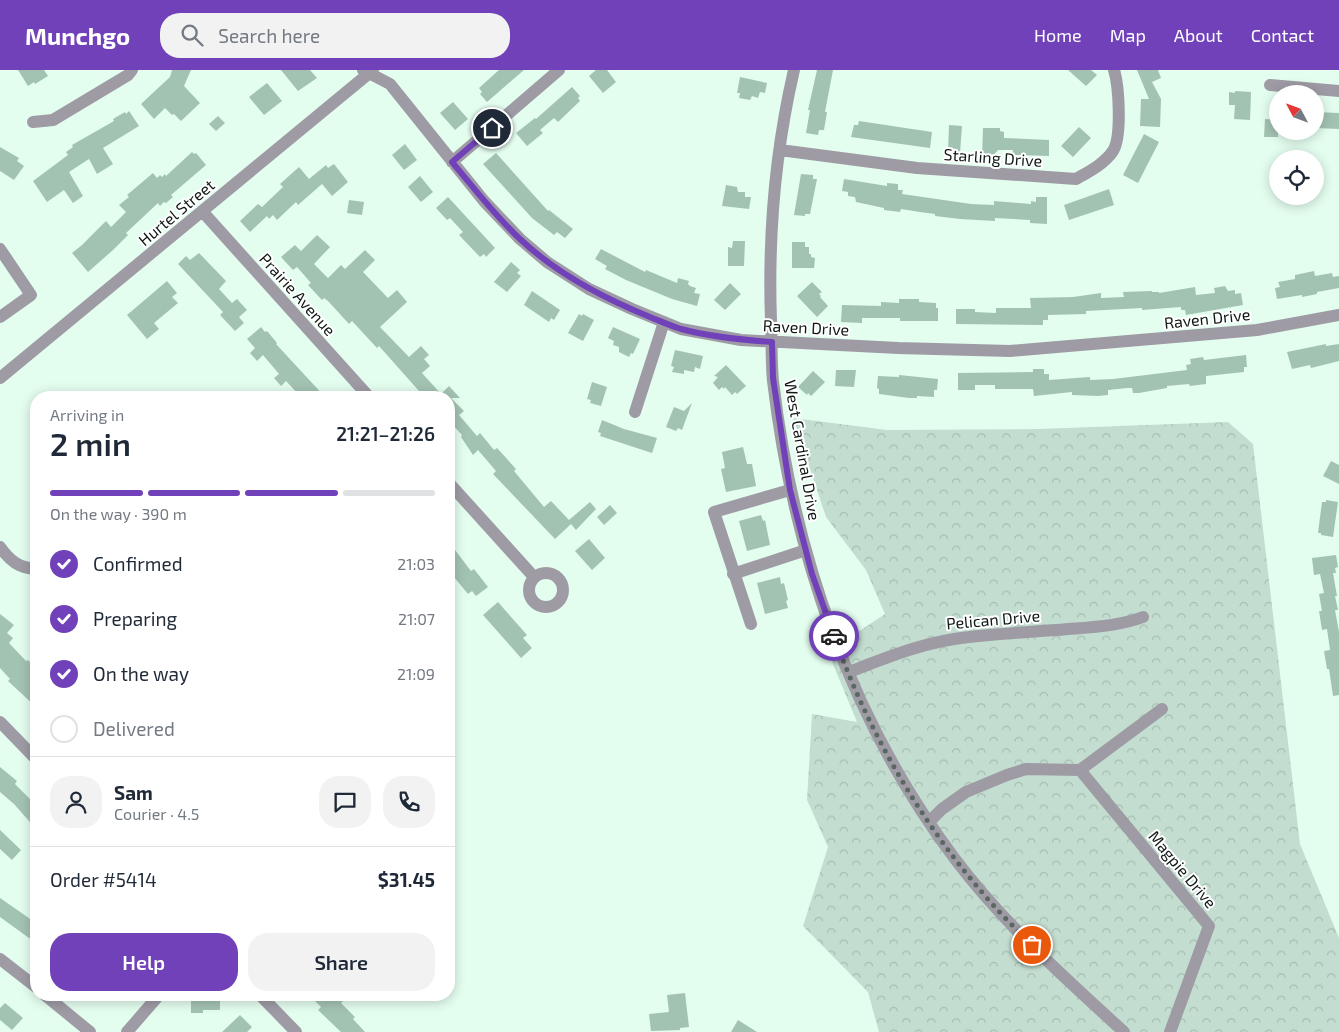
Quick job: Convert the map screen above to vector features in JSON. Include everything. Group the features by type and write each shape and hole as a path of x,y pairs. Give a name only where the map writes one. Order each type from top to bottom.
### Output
{"street":[{"path":"33,122 53,120 128,75 132,70"},
{"path":"452,162 559,70"},
{"name":"West Cardinal Drive","path":"794,70 786,106 771,231 770,279 773,378 790,490 818,590 849,672 873,726 899,776 955,860 1005,920 1124,1032"},
{"name":"Starling Drive","path":"780,150 917,168 1076,178 1097,167 1114,150 1118,117 1118,83 1114,70"},
{"name":"Raven Drive","path":"368,71 390,84 484,201 520,239 547,262 589,289 681,329 742,340 898,348 1010,351 1257,330 1339,316"},
{"name":"Hurtel Street","path":"0,378 368,71"},
{"path":"1324,90 1339,92"},
{"name":"Prairie Avenue","path":"202,211 364,391"},
{"path":"0,249 31,295 1,314"},
{"path":"635,412 664,322"},
{"path":"455,490 534,577"},
{"path":"751,624 714,512 790,490"},
{"path":"0,548 6,557 17,566 30,568"},
{"path":"733,574 806,550"},
{"name":"Pelican Drive","path":"849,672 937,641 1104,626 1128,623 1143,617"},
{"path":"929,822 942,809 966,792 1007,775 1026,770 1080,770 1162,708"},
{"path":"0,722 30,753"},
{"name":"Magpie Drive","path":"1080,770 1209,926 1170,1032"},
{"path":"0,959 30,982"},
{"path":"53,1001 90,1032"},
{"path":"127,1032 154,1001"},
{"path":"266,1001 296,1032"}],"green space":[{"path":"793,418 887,430 1039,429 1228,422 1253,444 1300,844 1339,938 1339,1032 879,1032 868,992 803,926 828,847 807,800 812,714 857,722 828,652 885,614 866,570 826,517"}],"building":[{"path":"18,70 44,70 48,76 28,86"},
{"path":"172,70 191,70 184,86 200,103 181,121 165,108 154,119 141,104 170,77"},
{"path":"281,70 310,70 317,78 298,91"},
{"path":"499,70 524,70 487,102 480,94 482,92 479,88"},
{"path":"596,70 607,70 616,82 603,93 589,76"},
{"path":"817,70 833,70 825,112 827,112 824,130 819,130 818,135 806,133 810,110 808,110"},
{"path":"1068,70 1091,70 1097,75 1086,86"},
{"path":"1137,70 1158,70 1161,78 1152,82 1161,99 1160,127 1140,126 1141,99 1149,99"},
{"path":"740,77 767,83 765,93 760,92 758,98 752,96 750,100 739,98 740,93 737,93"},
{"path":"267,83 282,101 264,115 249,97"},
{"path":"572,87 580,96 578,98 580,101 558,122 554,118 540,130 543,133 527,146 516,133 536,119"},
{"path":"1235,91 1251,92 1250,120 1234,119 1235,105 1229,105 1229,92 1235,93"},
{"path":"453,102 468,119 455,130 440,113"},
{"path":"129,111 139,126 103,148 113,164 97,174 89,159 69,172 83,196 73,203 64,190 47,202 33,181 68,155 66,152 73,147 72,145"},
{"path":"1324,112 1339,113 1339,129 1324,128"},
{"path":"218,116 225,123 216,131 209,124"},
{"path":"1265,119 1269,119 1269,137 1264,137"},
{"path":"859,121 932,132 930,148 851,137 854,125 858,125"},
{"path":"949,125 962,126 960,153 948,152"},
{"path":"1079,127 1091,138 1073,157 1061,146"},
{"path":"983,128 1000,128 1000,131 1004,132 1004,138 1049,140 1049,156 1012,155 1013,150 998,150 993,156 982,156"},
{"path":"1144,134 1159,142 1138,183 1123,175"},
{"path":"405,144 417,160 404,170 392,155"},
{"path":"0,147 19,158 17,161 24,166 14,180 0,171"},
{"path":"192,152 196,153 206,165 171,195 173,197 166,203 164,202 160,206 158,203 126,233 128,235 113,250 88,272 72,253 106,221 111,227 126,212 119,205 129,197 127,195 153,173 157,178 160,175 162,177 165,174 166,176"},
{"path":"496,153 548,211 573,229 565,238 557,232 554,235 532,218 483,164"},
{"path":"334,164 348,182 332,196 322,184 298,205 296,202 277,220 273,215 269,219 267,216 250,232 240,221 258,204 262,207 283,187 280,184 299,167 309,179 326,165 328,168"},
{"path":"801,174 813,175 813,179 817,179 810,214 805,214 805,216 794,215"},
{"path":"420,176 433,192 421,202 408,187"},
{"path":"844,179 887,186 887,183 898,184 898,190 903,190 902,194 971,204 994,205 994,201 1031,204 1031,201 1036,202 1036,197 1047,197 1047,224 1030,223 1030,220 960,219 901,209 900,212 884,210 884,208 856,202 855,197 848,196 848,192 842,191"},
{"path":"726,185 737,187 738,192 745,192 745,197 751,197 749,209 722,206"},
{"path":"1109,189 1114,205 1069,220 1064,205"},
{"path":"448,197 495,248 486,257 484,254 480,257 459,235 463,232 450,218 447,220 436,208"},
{"path":"349,200 364,202 362,215 347,213"},
{"path":"317,235 330,247 314,264 328,278 341,265 345,269 365,250 375,260 363,272 388,298 397,290 407,302 380,327 409,357 421,346 429,355 424,359 430,366 422,373 438,391 419,391 379,346 377,348 352,321 349,324 328,301 324,298 322,300 308,285 311,283 297,267 293,270 281,257 295,245 301,251"},
{"path":"733,241 745,241 744,266 728,266 728,247 732,248"},
{"path":"792,242 805,242 805,247 809,247 809,254 815,258 814,268 792,268"},
{"path":"601,249 645,272 646,270 677,283 678,278 689,281 688,284 690,286 696,288 694,293 700,294 697,306 672,299 605,269 607,266 595,259"},
{"path":"199,253 226,281 219,289 232,303 237,299 247,310 239,317 244,323 235,331 220,315 223,312 178,264 186,256 190,260"},
{"path":"511,262 520,270 517,273 521,276 507,292 494,282"},
{"path":"1314,271 1315,276 1332,273 1333,277 1339,276 1339,288 1302,297 1302,295 1277,299 1275,288 1280,287 1278,282 1295,279 1295,275"},
{"path":"167,281 177,293 172,297 178,303 154,323 159,329 147,339 127,315"},
{"path":"812,282 822,292 819,294 820,297 828,306 817,317 797,296"},
{"path":"730,283 741,294 725,310 714,300"},
{"path":"1225,286 1228,291 1235,290 1235,294 1241,293 1243,305 1186,315 1185,310 1181,310 1181,307 1086,311 1086,314 1048,315 1048,320 1043,320 1043,325 956,324 956,309 975,309 975,312 996,313 996,308 1031,308 1030,298 1073,297 1101,293 1101,298 1124,297 1123,292 1152,291 1159,293 1195,287 1196,295 1215,293 1214,288"},
{"path":"532,291 560,310 554,320 551,318 549,322 524,305"},
{"path":"899,299 919,299 919,302 936,303 938,321 862,318 862,323 841,322 842,305 881,306 881,302 899,303"},
{"path":"579,314 594,320 583,341 568,333"},
{"path":"261,327 265,332 267,331 276,344 320,391 295,391 286,381 281,386 274,378 279,374 263,355 257,361 250,353 255,348 247,339"},
{"path":"613,327 640,339 633,354 631,353 629,357 619,352 619,347 613,345 614,341 608,338"},
{"path":"1326,344 1326,346 1339,344 1339,361 1311,368 1310,365 1292,369 1287,352"},
{"path":"675,350 703,356 700,369 695,367 694,372 684,370 684,374 672,372 674,367 671,366"},
{"path":"1246,355 1247,367 1244,367 1244,372 1206,376 1206,384 1167,386 1167,388 1139,393 1133,393 1132,388 1127,388 1108,390 1108,395 1098,396 1072,395 1072,392 1034,396 1033,389 995,389 995,385 975,385 975,390 958,390 958,373 1033,372 1033,369 1044,369 1044,374 1049,374 1049,380 1090,377 1090,380 1113,379 1187,370 1186,365 1191,364 1190,359 1203,357 1204,360"},
{"path":"726,365 746,386 737,394 735,392 732,395 725,387 719,390 713,383 718,377 714,376"},
{"path":"836,370 856,370 854,387 835,386"},
{"path":"813,371 825,382 811,396 798,387"},
{"path":"899,375 938,379 937,390 934,390 934,397 917,396 917,398 909,398 879,394 879,389 877,388 878,376 899,377"},
{"path":"592,382 607,387 601,406 590,403 591,400 587,399"},
{"path":"449,386 454,391 444,391"},
{"path":"455,402 464,411 459,415 477,436 480,433 494,450 497,448 516,469 514,471 544,507 551,501 569,520 590,502 596,509 576,530 571,524 555,539 493,474 496,471 478,450 473,455 461,437 462,435 455,427"},
{"path":"692,403 682,430 678,428 676,431 666,427 674,407 684,411"},
{"path":"602,420 624,429 657,438 652,453 600,436 601,433 598,432"},
{"path":"743,447 747,464 752,464 756,486 726,492 721,469 725,468 722,452"},
{"path":"1331,461 1339,465 1339,484 1323,476"},
{"path":"1326,500 1338,502 1333,537 1318,533 1322,502 1326,502"},
{"path":"610,505 617,513 604,525 597,517"},
{"path":"761,515 763,521 765,520 770,545 747,551 739,521"},
{"path":"589,539 605,558 592,570 575,551"},
{"path":"455,550 471,571 474,569 488,587 476,596 472,591 468,594 455,578"},
{"path":"1336,555 1338,567 1335,568 1336,573 1333,573 1338,610 1335,610 1339,632 1339,695 1333,696 1324,651 1330,650 1327,629 1322,630 1319,611 1322,611 1319,594 1324,593 1320,574 1314,575 1312,558"},
{"path":"780,577 781,584 784,583 788,608 765,614 757,583"},
{"path":"498,602 527,635 523,638 532,648 521,658 483,615"},
{"path":"0,614 14,625 7,633 13,638 9,643 26,661 30,662 30,701 8,681 10,679 0,668"},
{"path":"0,767 17,781 15,784 30,799 30,822 14,804 0,792"},
{"path":"0,830 21,850 12,860 0,849"},
{"path":"0,898 30,919 30,939 0,917"},
{"path":"685,993 689,1027 680,1028 680,1030 651,1031 649,1014 669,1012 667,995"},
{"path":"191,1001 220,1001 220,1010 203,1010 203,1013 191,1013"},
{"path":"315,1001 343,1001 341,1003 355,1017 353,1019 365,1032 341,1032 318,1010 321,1007"},
{"path":"5,1003 23,1018 12,1030 0,1020 0,1008"},
{"path":"240,1015 252,1027 247,1032 222,1032"},
{"path":"738,1020 757,1032 731,1032"}],"way so far":[{"path":"834,636 873,726 899,776 955,860 1005,920 1032,945"}],"route":[{"path":"492,128 452,162 484,201 520,239 547,262 589,289 681,329 742,340 772,342 773,378 790,490 812,574 834,636"}]}
